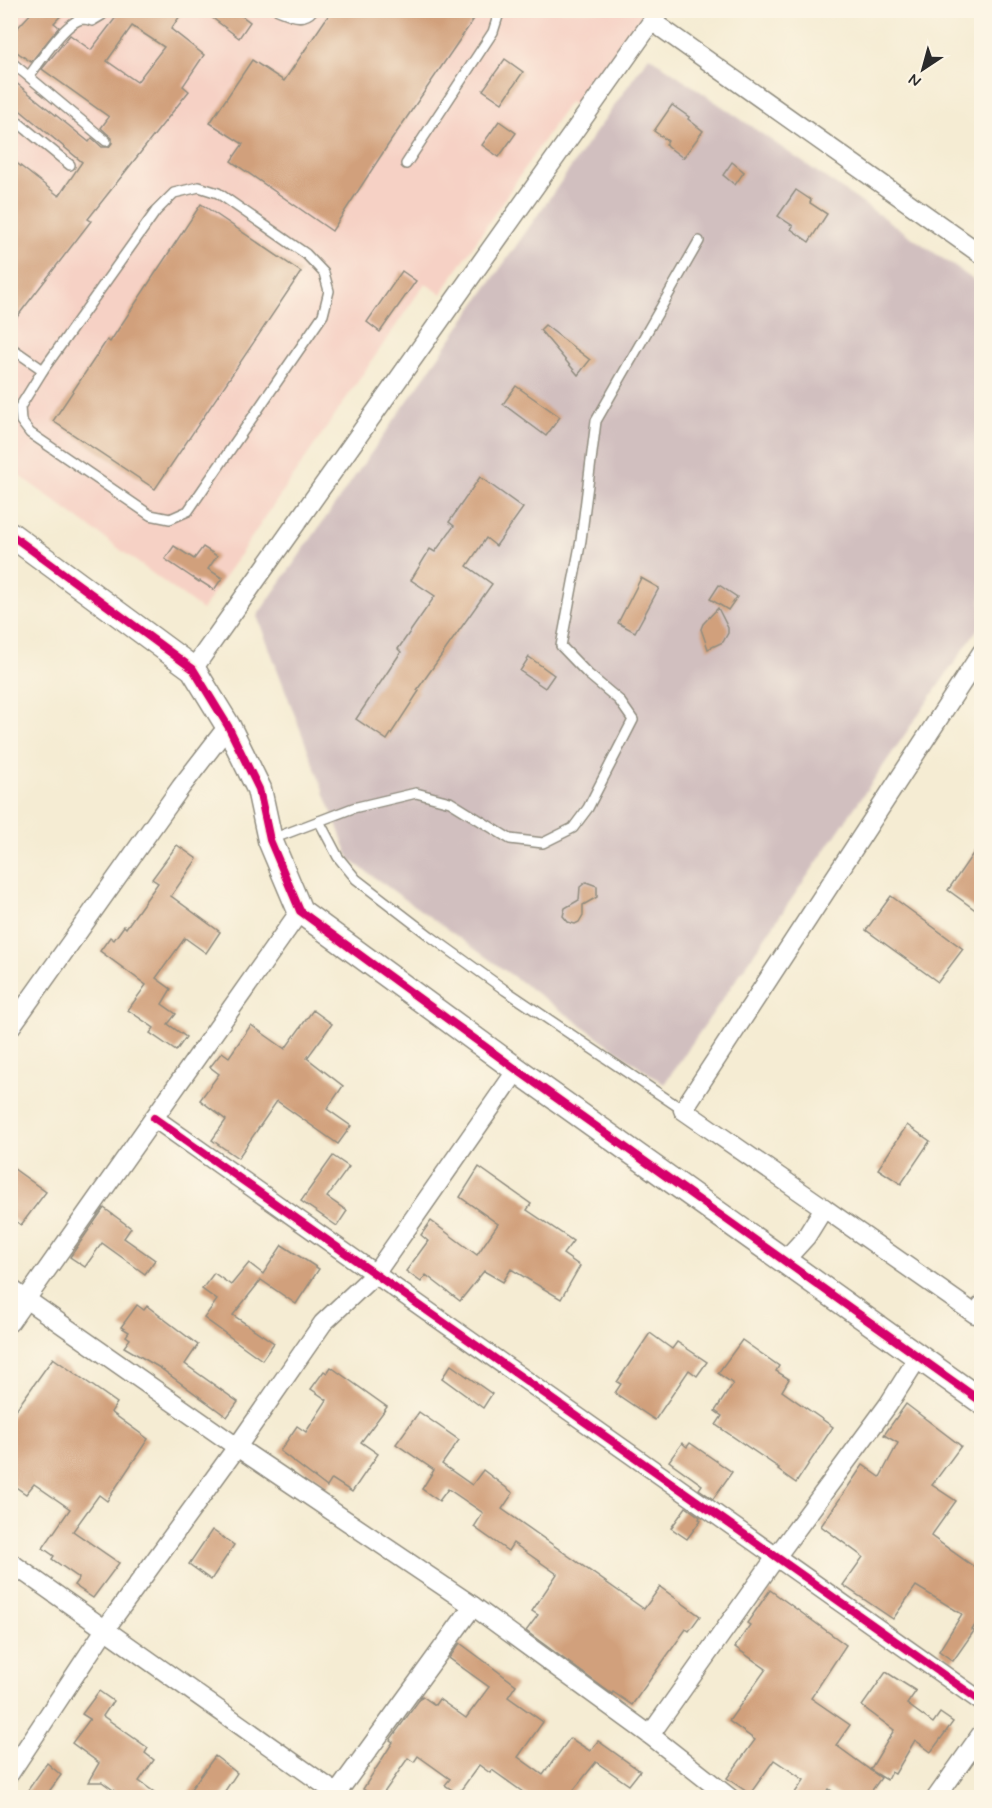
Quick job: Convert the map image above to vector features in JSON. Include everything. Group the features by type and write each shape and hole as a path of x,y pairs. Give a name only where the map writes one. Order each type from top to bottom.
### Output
{"street":[{"path":"194,669 656,16 981,255"},
{"path":"10,534 194,669 228,726 259,789 278,837 300,911 517,1070 981,1402"},
{"path":"979,1312 821,1212 683,1110 981,652"},
{"path":"10,1028 181,787 228,726"},
{"path":"10,1322 300,911"},
{"path":"10,1773 106,1628 237,1447 323,1323 375,1274 517,1070"},
{"path":"154,1118 981,1702"},
{"path":"785,1260 806,1237 821,1212"},
{"path":"10,1288 237,1447 473,1606 650,1735 730,1797"},
{"path":"650,1735 776,1557 888,1405 919,1356"},
{"path":"10,1562 340,1795 473,1606"},
{"path":"936,1797 981,1733"}],"lane":[{"path":"29,76 68,28 83,19 92,21 102,15 105,10"},
{"path":"278,10 298,18 310,14 313,10"},
{"path":"406,164 493,32 500,10"},
{"path":"10,61 106,141"},
{"path":"10,116 70,165"},
{"path":"199,187 218,193 306,254 324,273 328,291 323,315 188,511 170,519 150,515 30,433 21,421 20,407 43,370 156,211 174,193 199,187"},
{"path":"278,837 354,808 416,793 450,802 510,839 543,843 573,828 588,808 633,720 619,700 588,674 561,646 581,540 596,421 699,241"},
{"path":"10,347 43,370"},
{"path":"10,400 20,407"},
{"path":"319,821 338,857 356,879 505,990 683,1110"}],"shaded area":[{"path":"11,11 649,11 582,110 569,102 441,294 425,283 202,610 11,469"},
{"path":"649,56 981,285 981,624 664,1084 350,860 257,616"}],"building":[{"path":"34,10 66,10 54,23 59,27 31,62 10,47 10,36"},
{"path":"112,10 184,10 171,29 204,55 183,86 189,91 88,219 91,221 10,326 10,158 59,196 82,162 10,102 10,78 89,142 92,138 102,147 109,147 112,138 101,128 109,117 42,69 70,35 91,50 117,16","holes":["132,26 164,47 137,82 107,61"]},
{"path":"202,10 246,10 242,16 250,22 239,38"},
{"path":"332,10 480,10 332,231 231,161 243,144 210,123 252,60 284,81"},
{"path":"505,59 523,72 502,103 483,90"},
{"path":"672,105 703,131 683,158 666,145 668,141 654,131"},
{"path":"499,121 516,133 499,157 482,145"},
{"path":"732,162 744,172 735,185 723,175"},
{"path":"796,190 827,214 809,242 791,229 793,226 778,216"},
{"path":"201,204 301,272 155,489 53,421 107,340 110,342"},
{"path":"402,271 416,281 380,332 367,322"},
{"path":"545,325 590,360 578,375 540,330"},
{"path":"516,386 560,417 546,436 503,404"},
{"path":"480,477 523,508 496,546 486,538 467,566 492,584 417,690 419,691 387,740 356,719 401,652 398,649 435,596 411,580 430,549 435,552 454,526 449,522"},
{"path":"174,546 194,559 203,547 217,556 208,569 222,578 214,590 165,559"},
{"path":"641,578 659,588 635,632 618,623"},
{"path":"719,585 737,597 728,610 710,599"},
{"path":"718,608 728,628 728,633 723,642 708,649 701,629"},
{"path":"529,657 554,675 545,688 520,671"},
{"path":"981,842 981,914 948,890"},
{"path":"177,845 197,859 171,896 220,932 206,953 185,938 156,978 171,989 162,1004 176,1014 168,1024 186,1037 176,1051 150,1033 154,1028 128,1010 146,985 100,951 110,937 114,940 124,926 126,928 158,883 152,879"},
{"path":"586,882 597,886 597,897 583,905 583,915 579,922 575,924 568,922 563,916 565,908 579,900 580,887"},
{"path":"891,896 963,949 938,982 866,930"},
{"path":"313,1010 332,1024 307,1058 343,1086 327,1109 351,1126 338,1144 277,1101 238,1158 212,1140 226,1120 200,1100 219,1074 210,1067 222,1052 229,1057 251,1025 285,1049"},
{"path":"907,1125 930,1141 901,1184 878,1169"},
{"path":"333,1156 349,1167 327,1197 347,1211 337,1226 301,1201"},
{"path":"10,1166 46,1192 21,1225 10,1217"},
{"path":"479,1167 531,1204 527,1210 573,1241 563,1254 580,1266 561,1299 511,1269 503,1282 484,1271 460,1301 426,1275 421,1282 406,1271 428,1241 421,1235 431,1221 477,1255 498,1224 460,1197"},
{"path":"104,1208 131,1228 124,1238 155,1260 145,1274 102,1243 85,1267 70,1257"},
{"path":"282,1245 319,1269 296,1304 261,1280 233,1315 274,1343 262,1360 204,1318 217,1300 202,1289 214,1273 231,1285 249,1263 263,1274"},
{"path":"137,1305 144,1310 147,1306 198,1345 185,1364 238,1402 227,1417 160,1368 124,1347 130,1339 126,1336 129,1332 121,1327"},
{"path":"650,1333 672,1349 677,1342 707,1362 697,1376 689,1370 655,1420 615,1393 621,1384 617,1382"},
{"path":"742,1340 779,1366 776,1371 789,1379 782,1391 833,1427 796,1483 778,1470 779,1468 716,1425 722,1416 715,1411 733,1384 718,1373"},
{"path":"53,1358 117,1403 111,1412 148,1439 107,1501 99,1495 73,1531 119,1563 93,1598 74,1585 79,1578 52,1559 54,1556 43,1548 70,1509 34,1484 26,1494 10,1483 10,1418"},
{"path":"451,1365 492,1394 483,1408 442,1378"},
{"path":"331,1367 387,1407 361,1442 378,1454 352,1492 332,1479 327,1487 280,1451 297,1426 306,1432 327,1400 311,1389 324,1371 327,1373"},
{"path":"906,1404 961,1446 932,1485 956,1501 931,1536 981,1572 981,1616 972,1630 974,1631 953,1661 939,1651 962,1614 916,1586 893,1619 843,1585 863,1557 821,1526 863,1465 880,1477 898,1443 884,1435"},
{"path":"419,1412 459,1440 442,1464 472,1485 483,1470 513,1493 502,1509 644,1609 660,1587 700,1616 689,1631 686,1629 632,1705 613,1692 612,1694 526,1631 538,1615 532,1611 557,1574 513,1543 508,1551 474,1527 483,1513 448,1489 439,1501 422,1489 434,1470 396,1444"},
{"path":"682,1443 687,1447 690,1443 732,1472 713,1499 699,1489 702,1485 669,1461"},
{"path":"686,1507 701,1520 687,1539 671,1528"},
{"path":"212,1530 234,1545 211,1580 189,1564"},
{"path":"770,1590 846,1645 811,1698 850,1725 836,1745 881,1778 867,1797 841,1797 829,1789 823,1797 792,1797 804,1780 774,1760 750,1794 727,1778 755,1740 729,1721 766,1669 735,1647 750,1625 747,1623"},
{"path":"460,1643 516,1685 508,1697 543,1722 518,1757 543,1775 570,1738 590,1751 598,1741 640,1771 629,1785 596,1762 568,1797 530,1797 492,1770 490,1773 479,1765 458,1794 445,1785 450,1779 418,1756 414,1762 408,1758 381,1797 375,1797 363,1789 393,1742 390,1740 422,1696 435,1705 439,1699 466,1718 489,1687 449,1658"},
{"path":"886,1672 916,1691 907,1704 933,1723 940,1713 953,1722 931,1752 915,1740 895,1774 891,1772 887,1780 870,1770 894,1730 862,1706"},
{"path":"99,1691 113,1701 103,1716 148,1748 145,1753 154,1760 139,1781 161,1797 123,1797 102,1782 88,1782 99,1763 72,1743 90,1719 82,1714"},
{"path":"215,1756 237,1773 221,1797 185,1797"},
{"path":"47,1763 61,1775 45,1797 23,1797"}],"cycle path":[{"path":"10,534 193,669 228,726 259,789 270,840 300,911 517,1070 982,1402"},
{"path":"154,1118 982,1702"}]}
